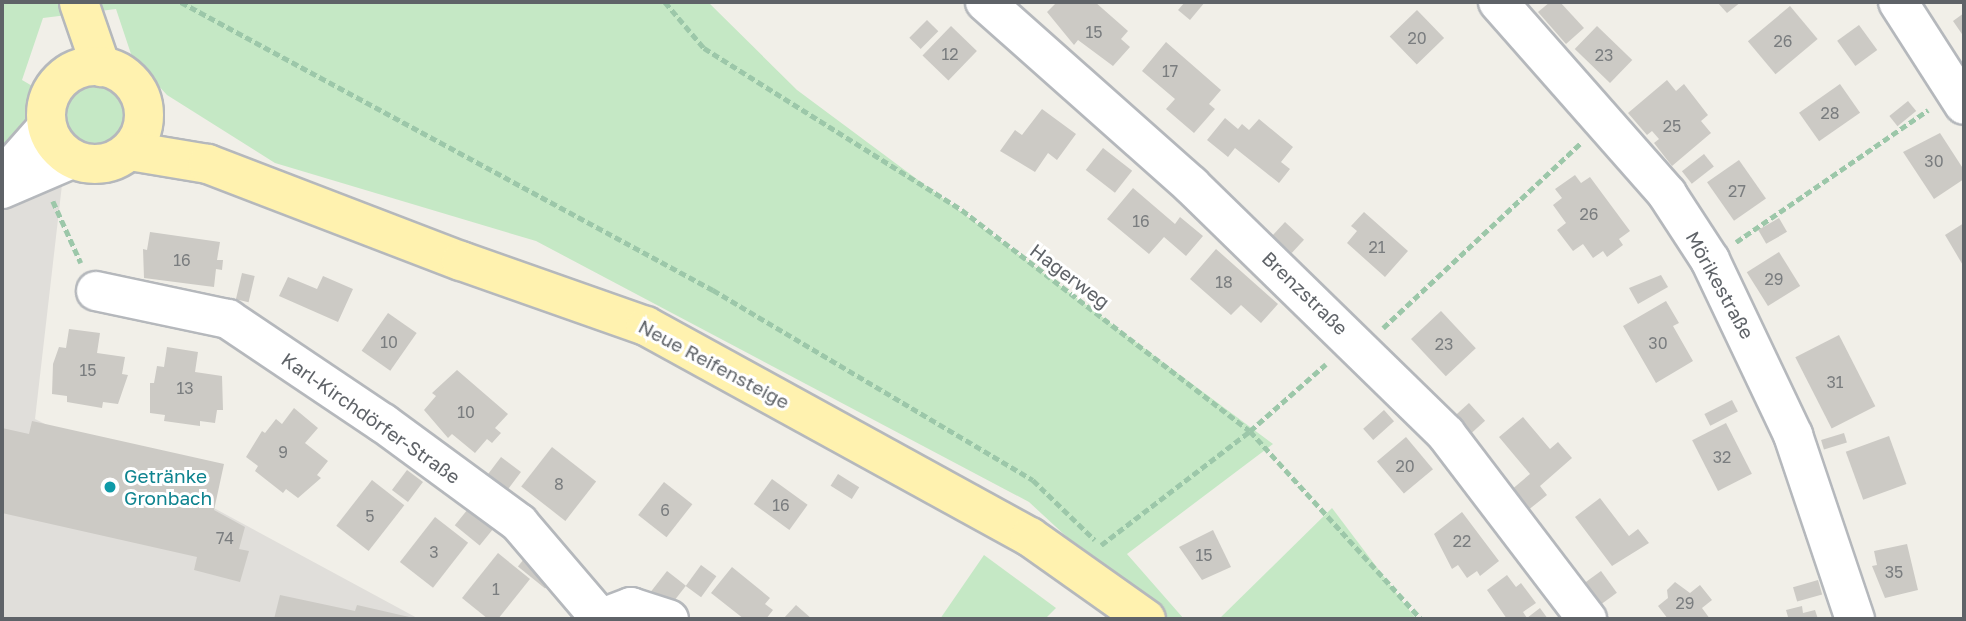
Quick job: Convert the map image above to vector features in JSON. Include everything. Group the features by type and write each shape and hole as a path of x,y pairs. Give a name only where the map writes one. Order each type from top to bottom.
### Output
{"main road":[{"path":"81,12 90,68"},
{"path":"90,68 132,82 145,115 143,128 130,151 103,164 72,159 53,140 47,127 49,99 65,76 90,68"},
{"name":"Neue Reifensteige","path":"145,115 208,164"},
{"name":"Neue Reifensteige","path":"130,151 208,164 461,261 646,326 1030,537 1146,619"}],"street":[{"name":"Mörikestraße","path":"1498,2 1602,124 1667,194 1710,260 1793,435 1855,619"},
{"path":"1909,5 1960,98"},
{"name":"Brenzstraße","path":"1002,6 1366,336 1446,435 1587,619"},
{"path":"2,178 47,127"},
{"path":"2,188 72,159"},
{"name":"Karl-Kirchdörfer-Straße","path":"96,291 228,320 383,423 519,523 601,619"},
{"path":"601,619 631,607 669,619"}],"path":[{"path":"181,2 737,304 1033,480 1101,545 1250,431 1366,336 1602,124"},
{"name":"Hagerweg","path":"665,2 704,48 962,210 1250,431 1421,619"},
{"path":"1710,260 1960,98"},
{"path":"51,196 96,291"}],"shaded area":[{"path":"63,176 35,419 212,507 419,619 2,619 2,206"}],"green space":[{"path":"2,2 708,2 797,90 1273,444 1127,554 1184,619 1166,619 1095,563 1029,502 536,241 275,163 167,95 132,57 116,9 43,18 22,80 34,87 26,121 2,160"},
{"path":"93,83 106,86 116,93 123,103 126,116 123,129 116,139 106,146 93,149 80,146 70,139 63,129 60,116 63,103 70,93 80,86"},
{"path":"1332,508 1416,619 1219,619"},
{"path":"984,555 1056,608 1045,619 940,619"}],"building":[{"path":"1057,2 1095,2 1128,31 1121,39 1130,47 1113,66 1078,40 1074,45 1047,12"},
{"path":"1185,2 1205,2 1190,20 1178,10"},
{"path":"1550,2 1560,2 1584,28 1566,44 1538,12"},
{"path":"1717,2 1741,2 1727,13"},
{"path":"1790,6 1818,39 1776,74 1748,41"},
{"path":"1417,10 1444,38 1417,64 1390,36"},
{"path":"1964,13 1964,37 1953,21"},
{"path":"927,20 938,31 921,49 909,38"},
{"path":"1859,25 1877,50 1855,66 1837,41"},
{"path":"951,26 977,51 948,81 923,55"},
{"path":"1597,26 1632,60 1610,83 1575,49"},
{"path":"1166,42 1221,90 1209,104 1215,109 1194,133 1166,109 1175,99 1142,71"},
{"path":"1667,80 1676,91 1684,84 1708,115 1701,121 1711,133 1672,166 1654,143 1659,139 1652,131 1647,135 1628,113"},
{"path":"1840,84 1860,113 1819,141 1799,113"},
{"path":"1908,101 1916,111 1898,126 1889,116"},
{"path":"1042,109 1076,134 1057,160 1048,153 1035,172 1000,151 1015,130 1022,135"},
{"path":"1225,118 1238,129 1242,124 1249,130 1259,119 1293,147 1281,162 1290,169 1279,183 1235,148 1228,157 1207,140"},
{"path":"1940,133 1964,170 1964,179 1934,199 1903,152"},
{"path":"1103,148 1132,171 1115,193 1086,170"},
{"path":"1704,154 1714,167 1692,184 1682,171"},
{"path":"1739,160 1766,199 1734,221 1707,182"},
{"path":"1575,175 1581,183 1590,177 1630,231 1619,239 1623,245 1607,257 1603,251 1593,258 1583,244 1573,251 1557,230 1566,223 1553,205 1562,198 1555,189"},
{"path":"1133,188 1175,224 1180,217 1203,236 1186,256 1164,237 1149,254 1107,219"},
{"path":"1364,212 1408,251 1385,277 1347,243 1357,231 1351,226"},
{"path":"1779,218 1787,232 1766,244 1758,230"},
{"path":"1285,222 1304,240 1292,253 1273,235"},
{"path":"1964,223 1964,267 1945,235"},
{"path":"150,232 220,242 217,260 223,260 222,270 216,269 214,287 144,278 143,249 147,250"},
{"path":"1216,249 1278,304 1261,323 1241,305 1231,315 1190,279"},
{"path":"1779,252 1800,286 1768,306 1747,272"},
{"path":"242,273 255,276 249,302 236,299"},
{"path":"1661,275 1668,287 1638,304 1629,288"},
{"path":"323,276 353,289 338,322 279,296 288,277 317,289"},
{"path":"1666,301 1679,323 1673,326 1693,361 1656,383 1623,326"},
{"path":"1441,311 1476,348 1446,376 1411,339"},
{"path":"388,313 417,333 390,371 362,351"},
{"path":"69,329 100,333 97,353 125,357 122,374 128,375 118,404 103,402 102,408 67,402 67,396 52,394 53,364 59,347 66,348"},
{"path":"1839,335 1875,406 1832,429 1795,357"},
{"path":"167,347 198,352 195,372 222,376 223,410 217,410 215,423 200,421 200,426 164,421 165,415 150,413 150,383 154,383 157,366 164,367"},
{"path":"457,370 508,414 495,428 501,433 492,443 487,439 475,453 452,434 448,438 424,410 436,396 432,393"},
{"path":"1732,400 1738,412 1710,426 1704,414"},
{"path":"1469,403 1485,421 1468,436 1452,418"},
{"path":"294,408 318,428 305,443 328,461 317,475 321,478 298,498 286,489 283,493 255,471 258,466 246,457 262,431 265,433 276,419 282,424"},
{"path":"1384,410 1394,421 1373,440 1363,429"},
{"path":"1523,417 1550,449 1558,442 1572,458 1540,486 1547,495 1527,511 1510,491 1530,474 1499,437"},
{"name":"Getränke Gronbach","path":"32,421 224,464 214,510 245,527 239,549 249,551 240,582 194,570 197,557 2,513 2,428 29,434"},
{"path":"1726,423 1752,474 1718,491 1692,440"},
{"path":"1844,433 1847,443 1824,450 1821,440"},
{"path":"1889,436 1906,484 1863,500 1846,452"},
{"path":"1406,437 1433,469 1404,494 1377,461"},
{"path":"552,447 596,481 565,521 521,486"},
{"path":"501,457 521,472 508,490 488,475"},
{"path":"407,470 423,482 408,502 392,490"},
{"path":"838,474 859,487 852,499 831,486"},
{"path":"772,479 808,505 789,530 754,504"},
{"path":"372,480 404,505 369,551 336,526"},
{"path":"664,482 692,504 667,537 638,515"},
{"path":"1600,498 1629,536 1638,529 1649,543 1612,566 1575,517"},
{"path":"468,509 493,529 480,545 455,525"},
{"path":"1462,512 1499,561 1480,576 1477,571 1467,578 1458,565 1452,569 1434,534"},
{"path":"435,517 468,543 433,588 400,562"},
{"path":"1213,530 1231,567 1202,580 1179,547"},
{"path":"1907,544 1918,590 1885,598 1872,566 1877,565 1874,551"},
{"path":"498,553 530,579 498,619 488,619 462,598"},
{"path":"528,554 555,576 545,588 518,566"},
{"path":"701,565 716,576 701,597 686,586"},
{"path":"732,567 770,598 765,604 773,610 766,619 744,619 711,593"},
{"path":"667,571 686,586 670,606 651,591"},
{"path":"1601,571 1617,593 1597,608 1581,586"},
{"path":"1507,575 1516,587 1521,583 1536,603 1523,612 1527,618 1540,608 1548,619 1507,619 1487,590"},
{"path":"1818,580 1822,594 1797,602 1793,587"},
{"path":"1675,582 1690,593 1700,585 1712,600 1702,608 1710,619 1668,619 1658,606 1668,598 1667,590"},
{"path":"280,595 355,611 357,605 418,619 274,619"},
{"path":"796,605 812,619 783,619"},
{"path":"1802,606 1803,613 1815,610 1818,619 1783,619 1788,617 1786,610"}],"place":[{"name":"Getränke Gronbach","path":"110,487"}]}
